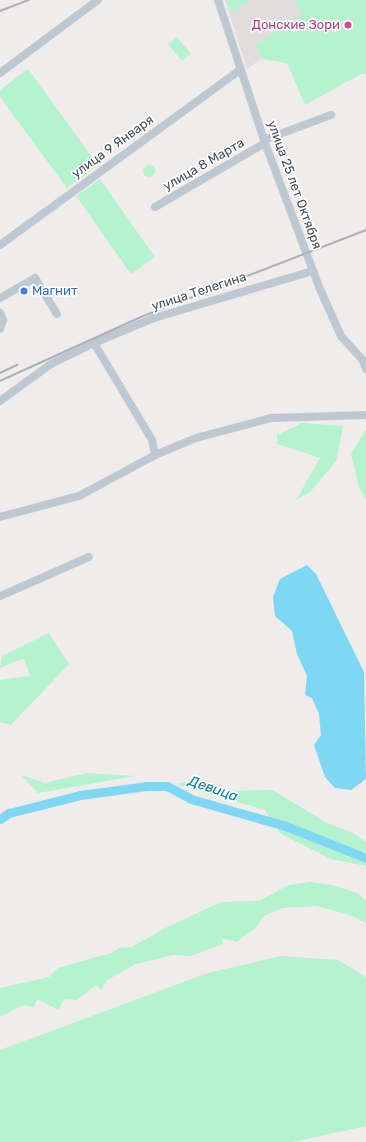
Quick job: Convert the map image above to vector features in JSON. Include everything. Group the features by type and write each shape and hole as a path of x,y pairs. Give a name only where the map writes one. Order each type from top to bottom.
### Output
{"street":[{"path":"0,73 98,0"},
{"name":"улица 25 лет Октября","path":"218,0 265,142 314,271 341,336 362,359 366,369"},
{"name":"улица 9 Января","path":"0,245 240,70"},
{"name":"улица 8 Марта","path":"155,207 265,142 331,115"},
{"name":"улица Телегина","path":"0,401 51,364 94,343 154,318 314,271"},
{"path":"0,298 35,278 57,314"},
{"path":"0,313 3,320 0,328"},
{"path":"94,343 152,440 155,455"},
{"path":"0,517 80,496 155,455 196,438 271,418 366,415"},
{"path":"0,596 89,557"}],"shaded area":[{"path":"225,0 343,0 247,69"}],"green space":[{"path":"227,0 248,0 231,13"},
{"path":"294,0 366,0 366,74 361,74 305,105 287,63 263,59 255,46 303,13"},
{"path":"177,37 191,54 182,61 168,44"},
{"path":"28,69 98,165 67,188 0,97 0,90"},
{"path":"147,165 151,165 155,171 151,177 147,177 143,173 143,169"},
{"path":"100,179 155,257 131,274 76,196"},
{"path":"302,423 343,426 336,461 311,491 296,500 320,458 277,444 277,435"},
{"path":"366,430 366,500 359,487 351,454"},
{"path":"49,633 69,664 11,725 0,722 0,680 30,676 24,658 0,668 2,656"},
{"path":"87,773 135,776 38,793 21,775 45,783"},
{"path":"195,780 213,791 273,790 325,822 353,833 366,842 366,866 331,859 281,834 265,810 176,784"},
{"path":"311,882 332,885 357,893 366,900 366,923 350,915 316,906 282,908 264,916 255,928 237,942 222,938 223,944 191,956 174,955 136,964 107,980 101,990 96,985 77,1000 66,999 62,1002 59,1010 37,999 34,1007 23,1005 0,1017 0,988 49,977 58,968 111,953 120,948 132,947 165,928 221,902 259,901 288,885"},
{"path":"281,956 338,960 366,977 366,1126 293,1142 0,1142 0,1050 208,973"}],"water":[{"path":"307,565 316,574 364,672 366,779 351,790 335,788 325,777 314,745 321,735 319,714 312,698 305,695 307,676 297,654 292,631 275,616 273,597 280,579"}],"waterway":[{"name":"Девица","path":"0,819 9,813 80,795 147,786 167,786 191,799 286,826 366,858"}],"railway":[{"path":"0,11 29,0"},
{"path":"0,381 141,317 366,230"},
{"path":"0,373 17,365"}],"place":[{"name":"Донские Зори","path":"348,25"},
{"name":"Магнит","path":"24,291"}]}
